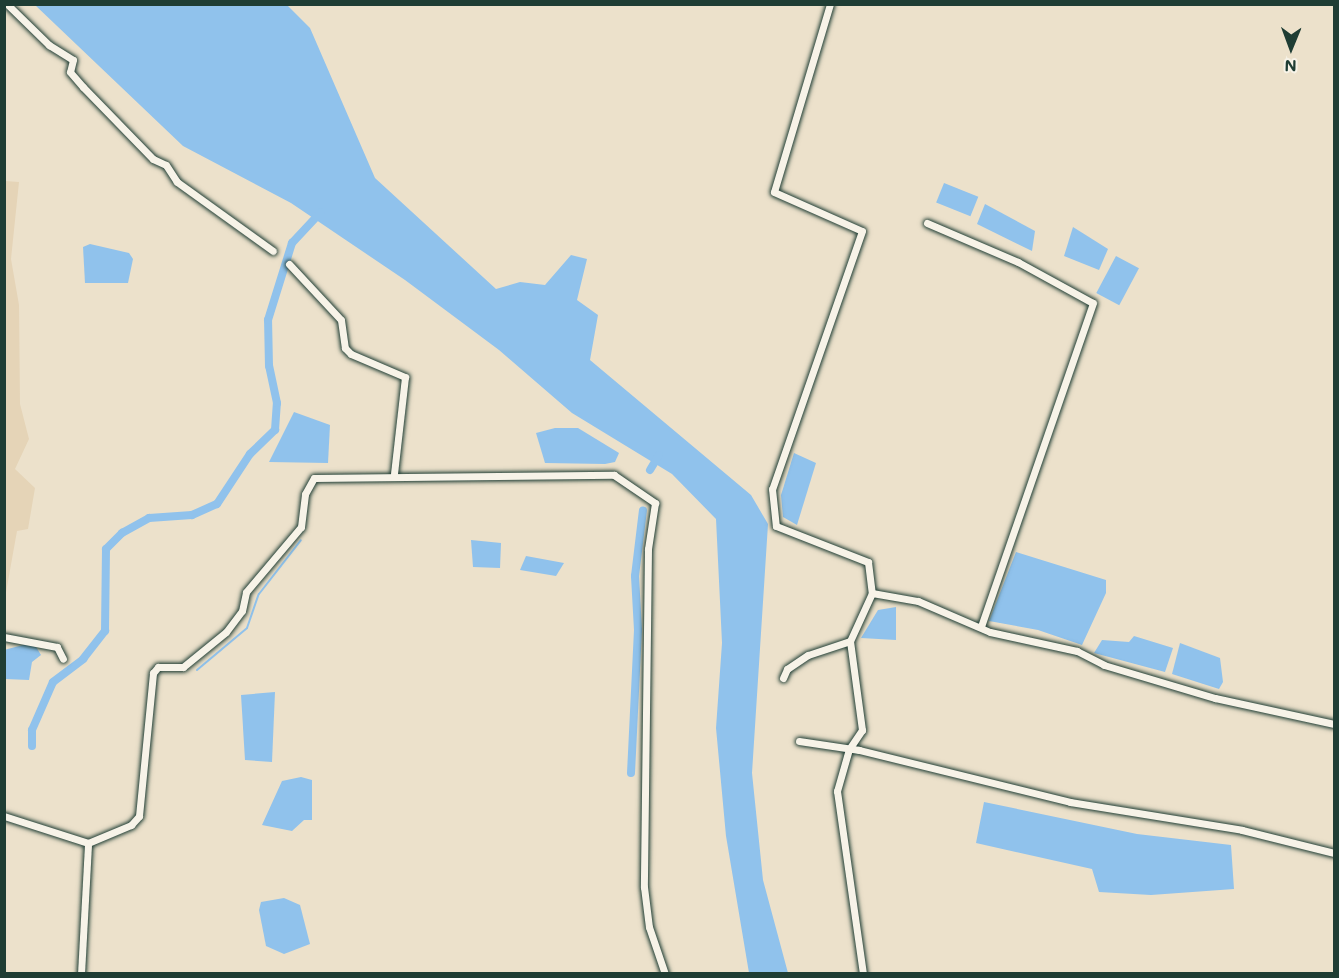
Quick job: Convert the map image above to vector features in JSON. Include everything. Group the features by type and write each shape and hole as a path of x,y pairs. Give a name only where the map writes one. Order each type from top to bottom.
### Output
{"street":[{"path":"7,4 49,45 73,60 70,72 153,159 166,165 177,182 273,251"},
{"path":"830,4 774,192 862,231 772,489 776,526 868,562 872,593 850,642 862,730 849,749 837,791 863,974"},
{"path":"927,223 1018,262 1093,303 981,626"},
{"path":"289,264 341,320 345,348 351,354 405,377 394,474"},
{"path":"4,816 88,843 131,825 139,816 153,673 158,668 183,667 226,632 242,611 246,592 301,527 305,495 314,478 394,474 614,475 655,503 648,549 644,887 649,927 665,974"},
{"path":"872,593 918,601 981,626 990,632 1077,651 1104,665 1215,698 1335,724"},
{"path":"4,637 57,647 63,659"},
{"path":"783,678 787,669 808,655 850,642"},
{"path":"799,741 849,749 1059,800 1242,830 1335,853"},
{"path":"81,974 88,843"}],"shaded area":[{"path":"5,181 19,182 11,259 19,305 20,404 29,439 15,469 35,488 28,529 17,531 5,598"}],"water":[{"path":"35,5 287,5 310,28 375,178 496,289 520,282 545,285 571,255 587,259 577,300 598,315 590,360 751,495 768,524 752,773 763,880 788,973 749,973 726,836 716,728 722,643 716,519 672,474 572,413 499,350 405,280 291,203 183,146"},
{"path":"944,183 978,197 970,216 936,202"},
{"path":"985,204 1035,231 1032,251 977,224"},
{"path":"1073,227 1108,249 1099,270 1064,256"},
{"path":"90,244 129,253 133,259 128,283 85,283 83,247"},
{"path":"1116,256 1139,268 1119,305 1096,293"},
{"path":"294,412 330,425 328,463 269,462"},
{"path":"555,428 578,428 619,453 615,462 605,464 545,463 536,433"},
{"path":"794,453 816,463 797,525 783,517 781,495"},
{"path":"471,540 501,543 500,568 473,567"},
{"path":"1016,552 1106,580 1106,593 1082,645 1038,630 989,621"},
{"path":"526,556 564,563 556,576 520,570"},
{"path":"896,607 896,640 861,638 878,610"},
{"path":"1134,636 1173,648 1165,672 1094,653 1102,640 1129,642"},
{"path":"1180,643 1220,658 1223,682 1219,689 1172,674"},
{"path":"23,645 35,645 41,655 32,662 29,680 5,679 4,650"},
{"path":"275,692 272,762 245,760 241,695"},
{"path":"301,777 312,780 312,820 304,820 292,831 262,825 282,781"},
{"path":"984,802 1137,834 1231,845 1234,889 1151,895 1099,892 1092,869 976,843"},
{"path":"284,898 300,905 310,944 284,954 266,946 259,910 261,902"}],"waterway":[{"path":"32,746 32,730 53,682 83,659 105,631 106,549 122,533 149,518 192,515 217,504 250,454 275,430 277,403 269,366 268,320 292,243 321,212"},
{"path":"650,470 659,455"},
{"path":"631,773 638,630 635,576 643,510"},
{"path":"197,670 247,628 259,594 301,540"}]}
